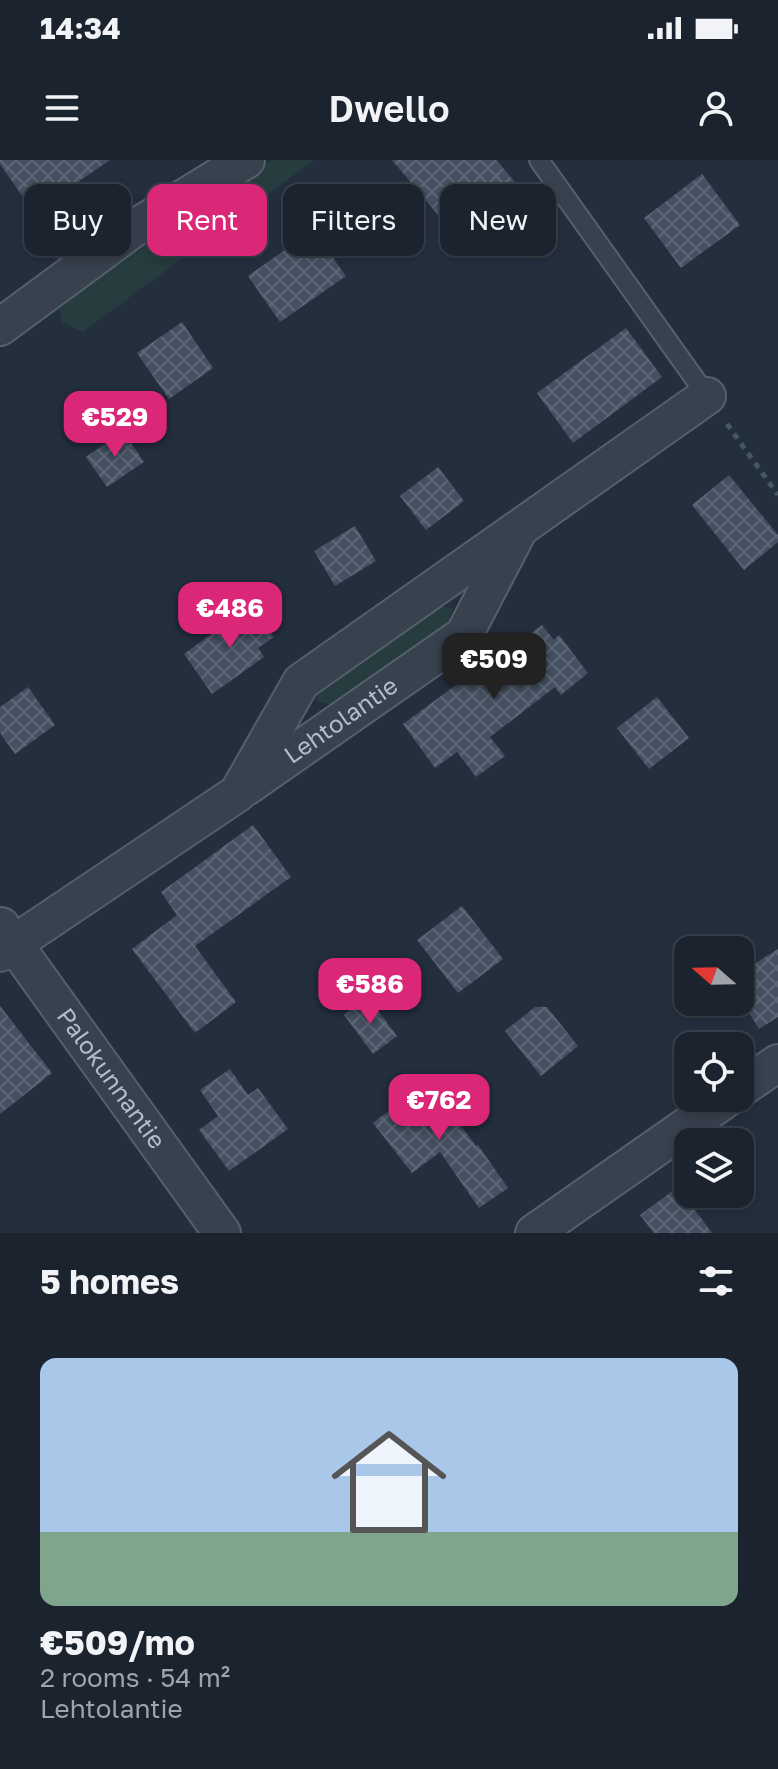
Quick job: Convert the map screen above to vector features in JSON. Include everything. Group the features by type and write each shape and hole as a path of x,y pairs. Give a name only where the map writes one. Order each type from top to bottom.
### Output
{"street":[{"path":"0,327 133,229 246,160"},
{"name":"Lehtolantie","path":"238,793 301,682 707,396"},
{"name":"Lehtolantie","path":"4,940 238,793 464,635 519,528"},
{"name":"Palokunnantie","path":"4,940 222,1233"},
{"path":"754,1079 778,1063"},
{"path":"534,1233 707,1112"}],"lane":[{"path":"539,160 707,396"}],"path":[{"path":"707,396 778,495"}],"green space":[{"path":"272,160 314,160 267,195 267,184 233,184"},
{"path":"147,244 147,256 185,256 83,332 62,322 59,306"},
{"path":"426,605 453,608 444,635 337,706 316,701 320,682"}],"building":[{"path":"0,160 110,160 75,184 24,184 24,198"},
{"path":"392,160 496,160 517,184 440,184 440,217 424,198 424,184 412,184"},
{"path":"702,174 740,225 681,268 644,218"},
{"path":"283,251 283,256 332,256 346,276 280,322 248,276"},
{"path":"182,322 213,368 169,399 137,353"},
{"path":"626,328 662,377 573,443 537,393"},
{"path":"123,431 144,462 107,487 86,457"},
{"path":"438,467 464,501 426,530 400,496"},
{"path":"729,475 778,535 778,542 744,570 692,505"},
{"path":"355,526 376,561 335,586 314,551"},
{"path":"251,605 274,637 258,648 264,657 212,694 184,654"},
{"path":"542,625 554,640 559,635 588,673 561,695 555,687 490,737 505,756 476,777 457,752 435,768 403,724 460,682 463,685"},
{"path":"28,687 55,725 15,754 0,733 0,707"},
{"path":"657,697 689,738 649,769 617,728"},
{"path":"253,825 291,877 195,946 236,1002 195,1033 132,949 177,915 161,892"},
{"path":"462,906 503,959 458,993 417,940"},
{"path":"778,949 778,1017 759,1029 751,1016 754,1016 754,964"},
{"path":"368,997 397,1036 373,1054 344,1015"},
{"path":"0,1006 52,1073 0,1114"},
{"path":"535,1007 547,1007 578,1046 541,1076 505,1031"},
{"path":"230,1069 248,1095 258,1088 288,1129 229,1171 199,1130 218,1116 200,1090"},
{"path":"427,1081 508,1188 479,1208 440,1152 412,1173 373,1123"},
{"path":"674,1190 674,1208 694,1208 712,1233 654,1233 640,1215"}]}
